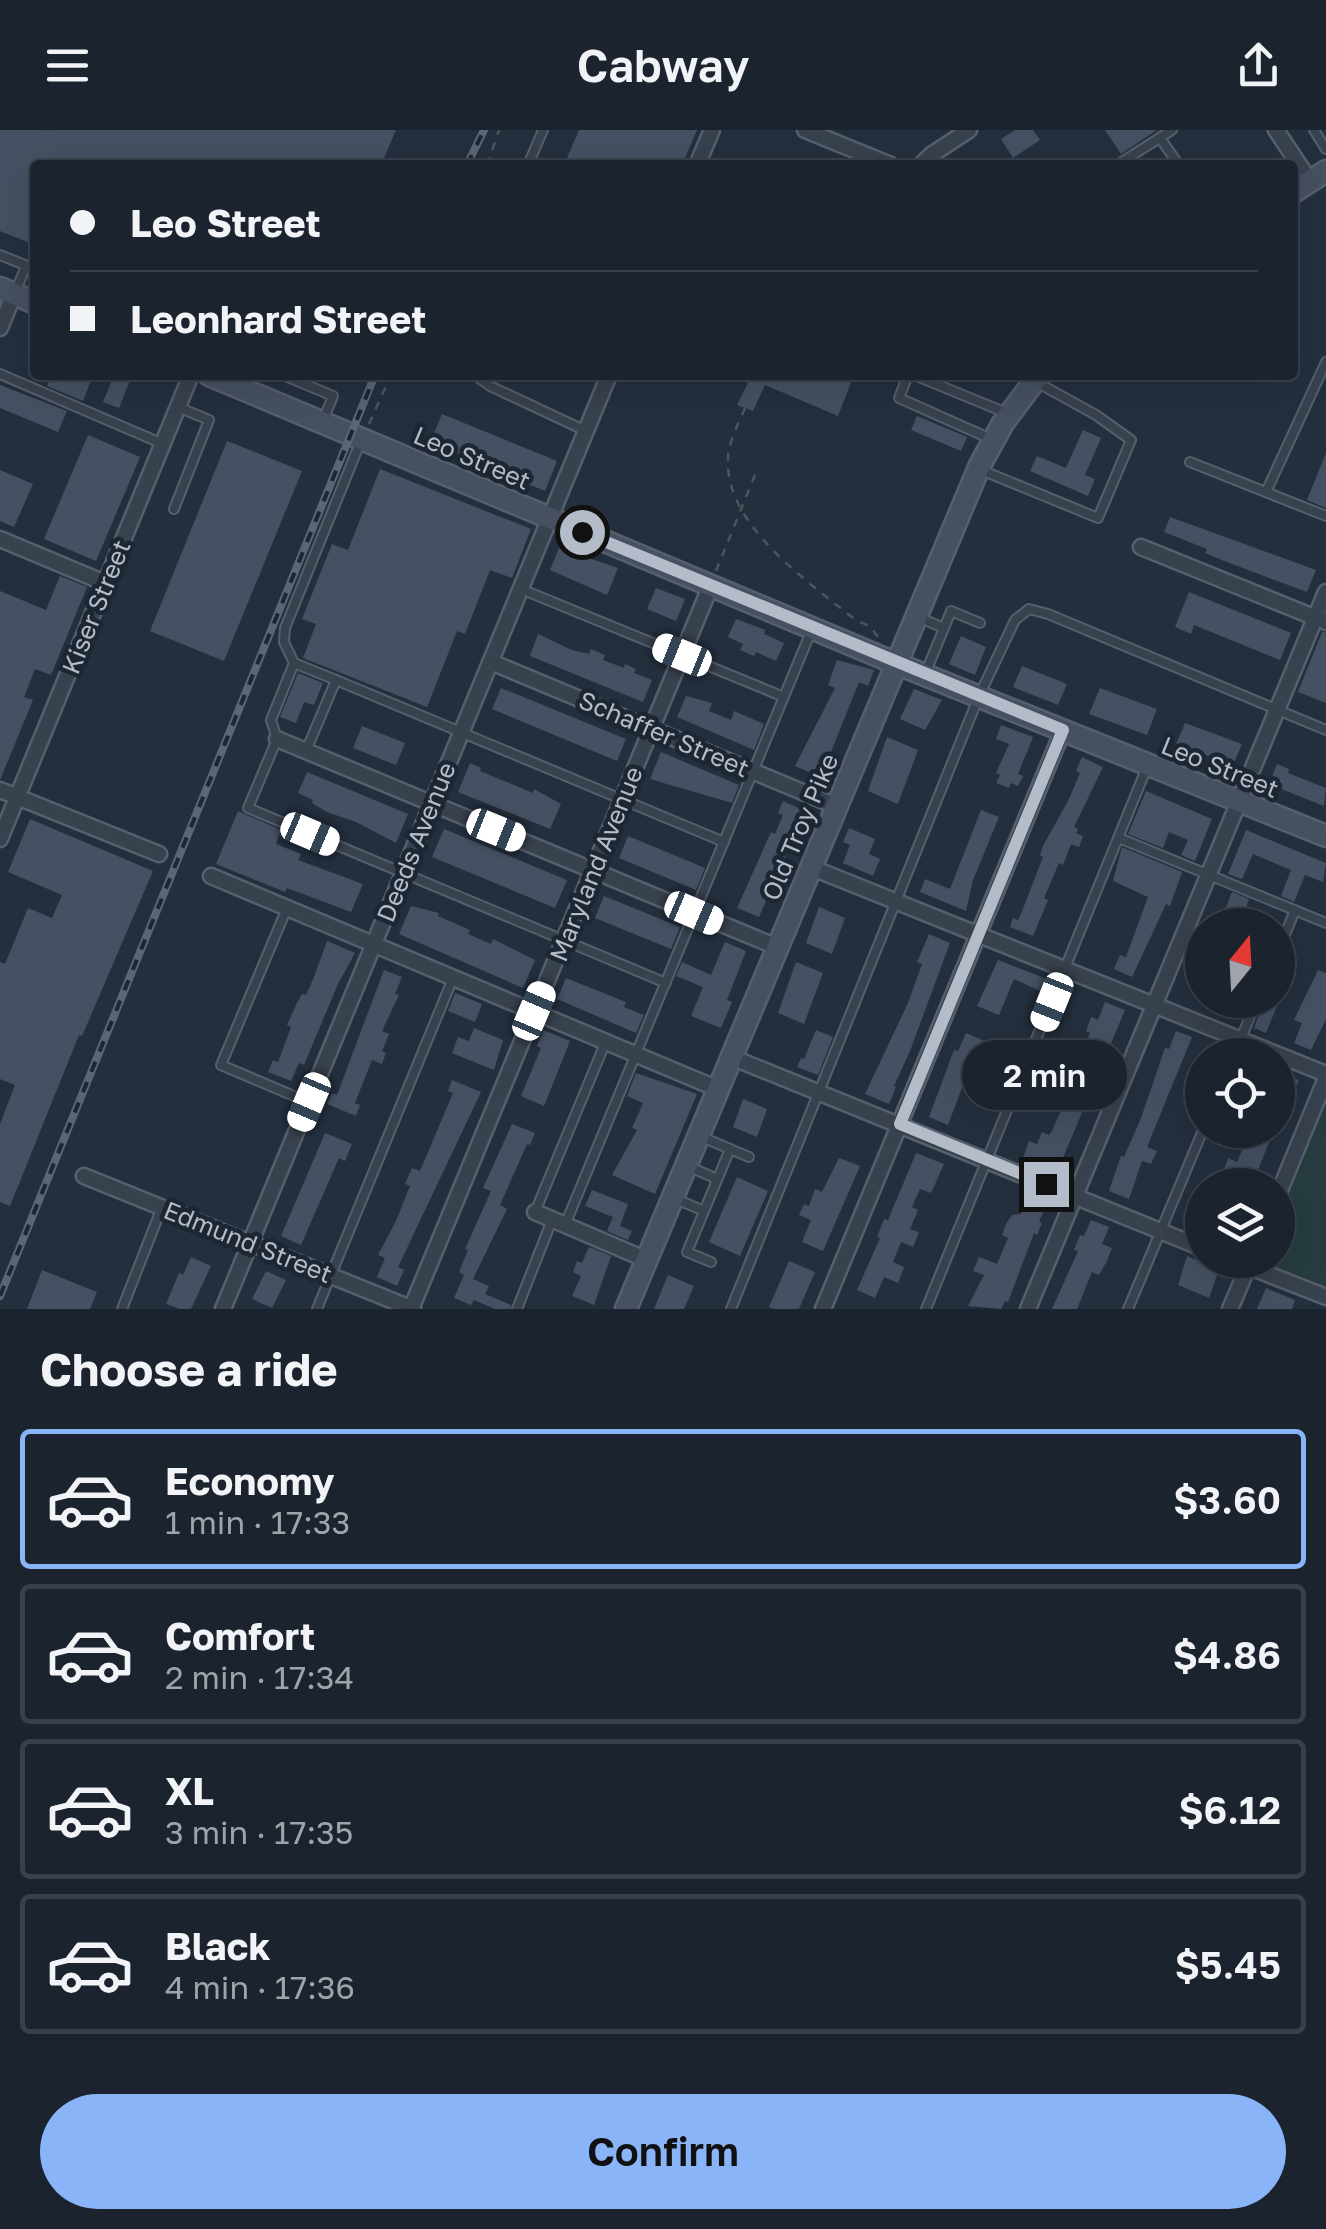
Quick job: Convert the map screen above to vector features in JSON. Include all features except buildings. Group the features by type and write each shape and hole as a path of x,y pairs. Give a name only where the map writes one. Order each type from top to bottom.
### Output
{"street":[{"path":"699,160 712,130"},
{"path":"928,160 969,130"},
{"path":"1276,130 1296,160"},
{"path":"817,132 880,160"},
{"path":"0,328 7,291 30,301"},
{"name":"Kiser Street","path":"0,839 189,380"},
{"name":"Leo Street","path":"222,380 924,675 1326,836"},
{"name":"Deeds Avenue","path":"223,1309 607,380"},
{"name":"Old Troy Pike","path":"626,1309 978,468 1009,414 1035,380"},
{"path":"0,539 105,584"},
{"path":"1141,548 1321,620"},
{"name":"Maryland Avenue","path":"412,1309 711,585"},
{"path":"1028,1309 1276,712 1321,620 1326,592"},
{"name":"Schaffer Street","path":"491,662 836,806"},
{"path":"824,1309 1063,730"},
{"path":"276,739 777,947"},
{"path":"0,790 159,854"},
{"path":"810,868 1154,1006 1217,1038"},
{"path":"210,876 718,1088"},
{"path":"731,1057 1185,1241"},
{"path":"1289,1168 1326,1076 1295,1066"},
{"name":"Edmund Street","path":"84,1176 412,1309"},
{"path":"535,1212 646,1260"},
{"path":"1230,1309 1243,1278"},
{"path":"1283,1278 1326,1297"}],"lane":[{"path":"530,160 542,130"},
{"path":"1124,160 1172,130"},
{"path":"1314,130 1326,150"},
{"path":"1160,138 1176,160"},
{"path":"0,254 30,268 7,291"},
{"path":"1266,492 1326,362"},
{"path":"0,374 163,444"},
{"path":"295,380 333,396 322,422"},
{"path":"482,380 586,431"},
{"path":"908,380 899,398 993,440"},
{"path":"924,380 1009,414"},
{"path":"978,468 1098,518 1131,440 1040,380"},
{"path":"174,509 209,420 178,408"},
{"path":"362,439 285,628 284,642 294,663 724,842"},
{"path":"1190,462 1326,516"},
{"path":"521,590 784,697"},
{"path":"731,1309 1014,620 1029,609 1048,614 1326,730"},
{"path":"924,675 951,611 980,624"},
{"path":"916,616 944,628"},
{"path":"516,1309 636,1054 812,628"},
{"path":"294,663 270,720 276,739 248,808 666,983"},
{"path":"306,751 336,680"},
{"path":"926,1309 1148,764"},
{"path":"1119,838 1290,908"},
{"path":"286,908 221,1066 309,1102"},
{"path":"1295,910 1326,923"},
{"path":"317,1309 454,978"},
{"path":"535,1212 606,1042"},
{"path":"698,1136 749,1157"},
{"path":"1128,1309 1194,1148"},
{"path":"711,1262 688,1252 730,1149"},
{"path":"686,1166 718,1179"},
{"path":"673,1197 704,1211"},
{"path":"122,1309 162,1207"}],"path":[{"path":"488,160 499,130"},
{"path":"362,439 388,380"},
{"path":"745,408 728,458 728,474 741,510 787,564 857,621 870,626 879,638"},
{"path":"711,585 755,475"}],"green space":[{"path":"1326,1078 1326,1297 1287,1278 1295,1278 1295,1168 1289,1168"}],"railway":[{"path":"469,160 484,130"},
{"path":"0,1296 373,380"}],"route":[{"path":"582,532 1063,730 900,1124 1046,1184"}]}
